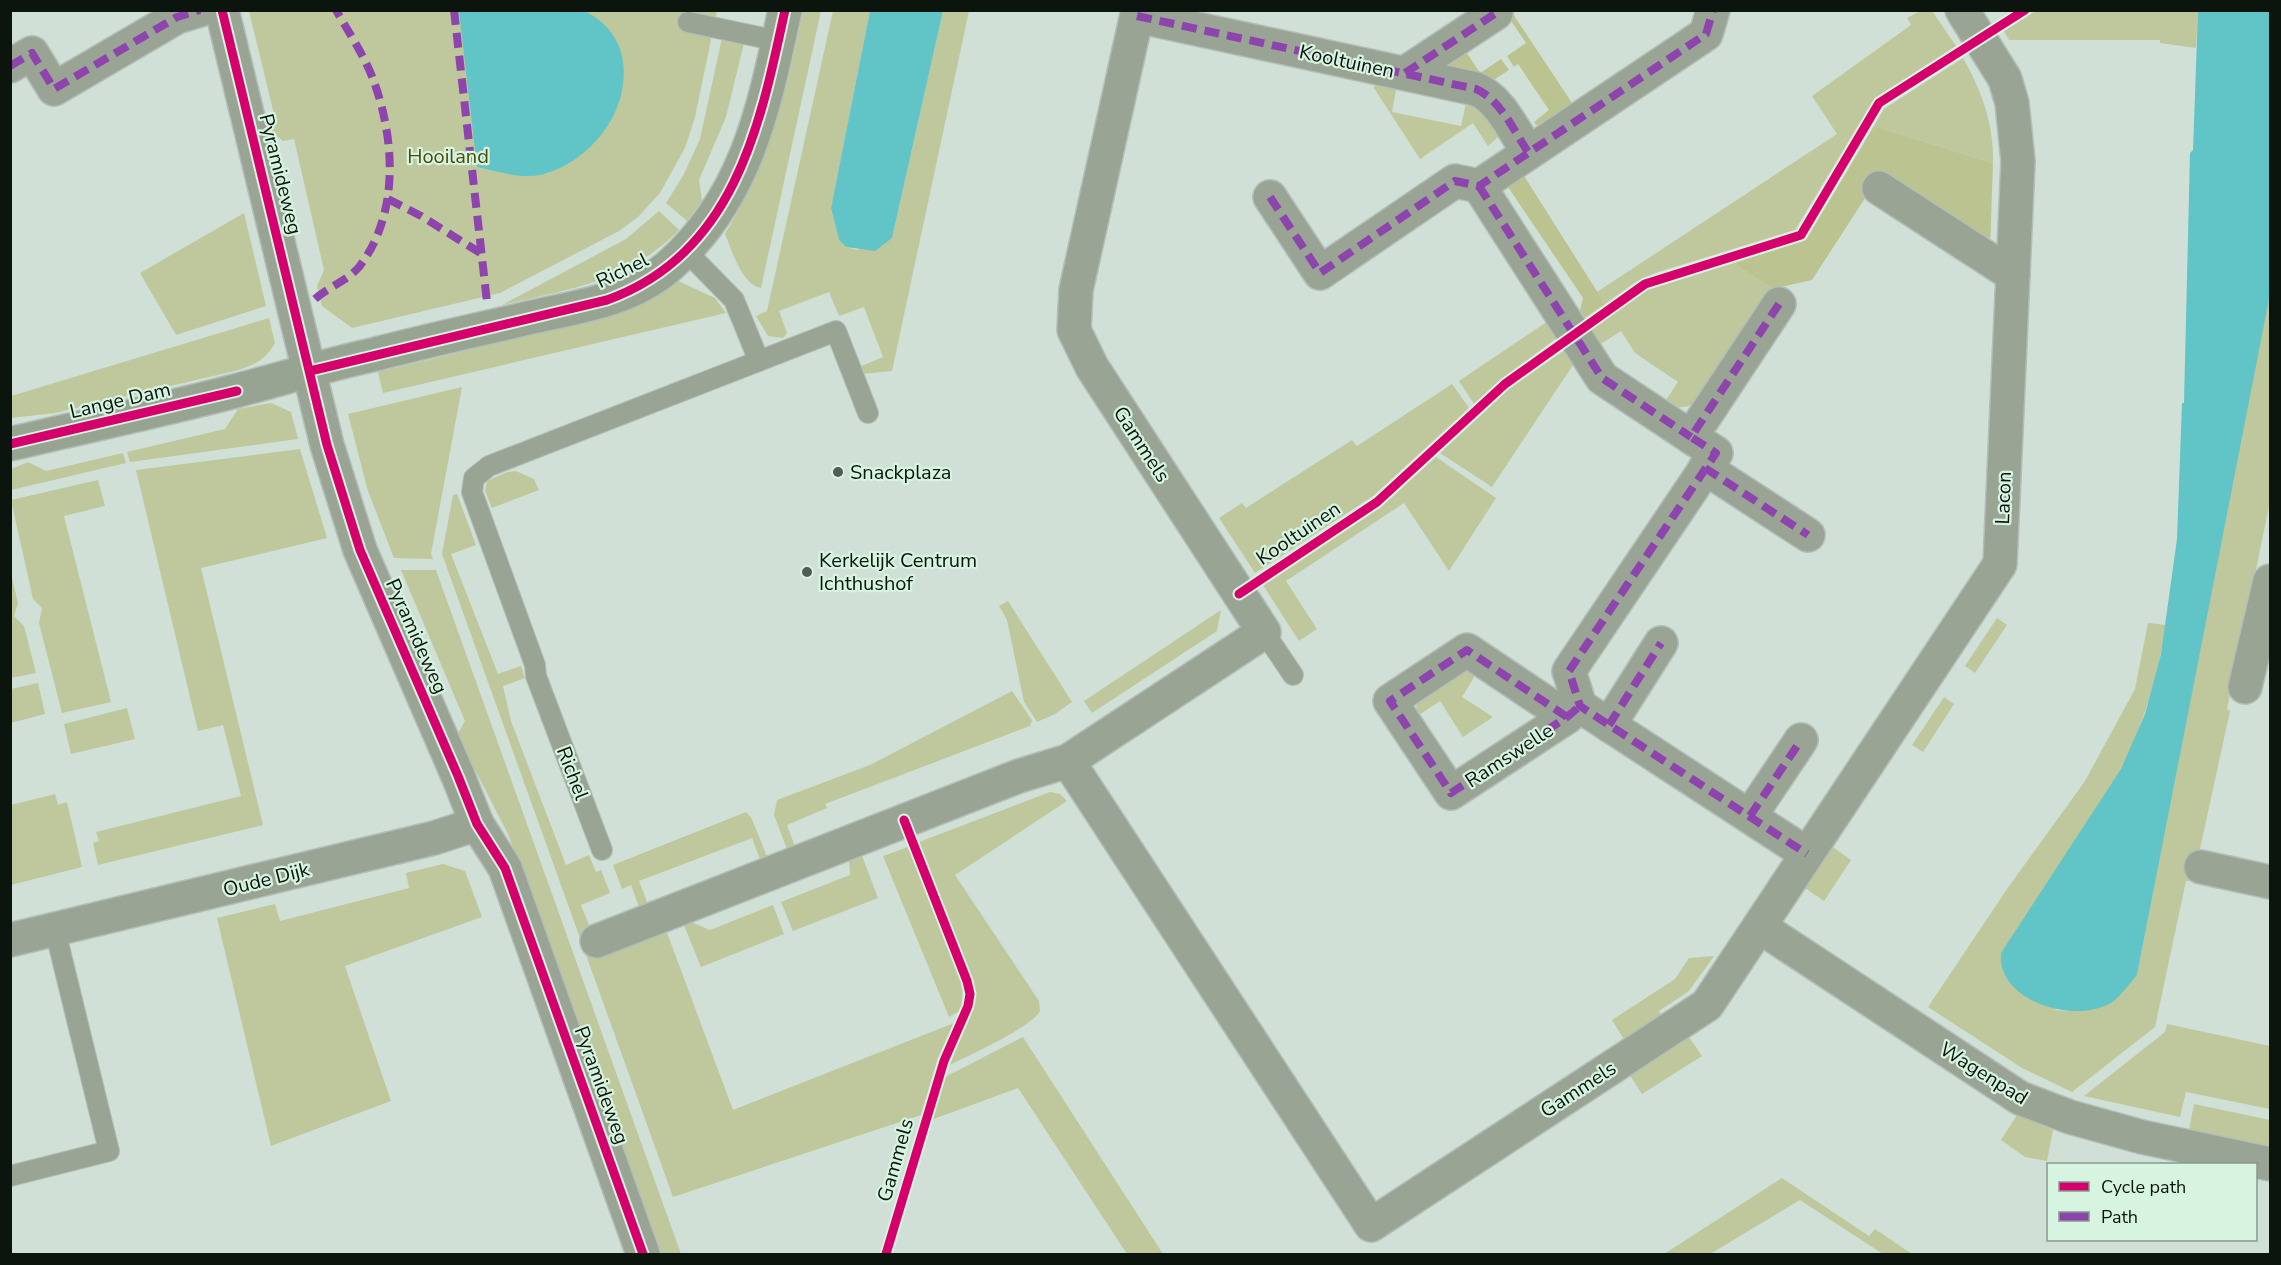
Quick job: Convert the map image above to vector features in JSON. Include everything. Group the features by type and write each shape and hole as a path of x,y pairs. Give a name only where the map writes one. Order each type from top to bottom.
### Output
{"street":[{"path":"10,66 32,53 54,89 177,17 200,10"},
{"name":"Pyramideweg","path":"222,10 334,474 353,532 477,824 505,868 643,1254"},
{"name":"Lacon","path":"1760,927 2000,564 2018,161 2012,103 2005,79 1962,10"},
{"path":"1405,73 1496,13"},
{"name":"Kooltuinen","path":"1137,14 1465,86 1488,94 1528,152"},
{"name":"Gammels","path":"1137,14 1076,290 1074,330 1092,367 1264,632"},
{"path":"1479,186 1709,22"},
{"name":"Richel","path":"310,370 608,300 650,280 686,251 713,220 739,177 765,101 782,26"},
{"path":"1270,197 1320,273 1455,181 1479,186 1602,378 1716,453 1569,671 1574,711"},
{"path":"1879,188 2013,275"},
{"path":"1691,437 1779,304"},
{"name":"Lange Dam","path":"10,444 310,370"},
{"path":"1705,468 1808,535"},
{"path":"2245,687 2271,581"},
{"path":"597,941 1019,776 1068,762 1264,632"},
{"path":"1609,725 1661,643"},
{"name":"Ramswelle","path":"1574,711 1451,793 1390,701 1467,650 1574,711 1609,725 1807,854"},
{"path":"1750,816 1801,740"},
{"name":"Gammels","path":"1068,762 1371,1225 1707,1005 1760,927"},
{"name":"Oude Dijk","path":"10,940 434,838 477,824"},
{"path":"2201,867 2271,882"},
{"name":"Wagenpad","path":"1760,927 2020,1098 2070,1117 2142,1137 2271,1164"}],"lane":[{"path":"688,22 782,26"},
{"path":"686,251 734,300 759,361"},
{"name":"Richel","path":"602,850 536,676 535,665 472,492 474,478 489,466 836,331 868,413"},
{"path":"1264,632 1293,675"},
{"path":"10,1176 109,1151 55,930"}],"green space":[{"name":"Hooiland","path":"249,11 717,11 695,117 685,148 660,193 638,217 619,231 500,293 352,328 322,306 317,286 324,270 294,139 283,141 268,129 274,114"},
{"path":"803,11 821,11 761,288 748,280 743,273 725,234 754,179 775,126"},
{"path":"833,11 870,11 831,208 839,240 846,247 857,250 892,238 943,11 969,11 892,371 862,374 859,367 883,357 864,307 839,316 829,292 779,311 787,333 783,338 768,336 756,316 767,311"},
{"path":"1511,11 1574,106 1543,124 1536,125 1534,122 1549,110 1518,64 1514,67 1507,56 1526,43 1505,12"},
{"path":"1920,11 1932,11 1956,46 1875,98 1795,230 1658,272 1634,283 1605,304 1597,292 1837,134 1812,96 1911,25 1907,18"},
{"path":"2036,11 2198,11 2196,48 2160,43 2160,40 2009,40 2004,31"},
{"path":"722,38 744,43 726,117 699,180 702,201 687,221 666,203 683,176 700,139"},
{"path":"1465,50 1480,73 1501,59 1509,70 1492,81 1446,67 1447,61"},
{"path":"1963,58 1986,109 1993,163 1874,126 1884,109"},
{"path":"1375,83 1397,85 1392,112 1461,126 1467,99 1486,114 1499,136 1488,146 1473,123 1420,159 1374,88"},
{"path":"1874,126 1993,163 1990,250 1869,192 1812,280 1773,289 1737,266 1736,262 1806,240"},
{"path":"1521,171 1605,304 1582,320 1579,315 1583,298 1508,187"},
{"path":"659,211 679,230 639,261 597,281 502,305 626,239"},
{"path":"244,213 266,306 176,335 140,273"},
{"path":"1736,262 1737,266 1773,289 1700,400 1691,405 1678,407 1664,403 1678,382 1635,353 1621,331 1599,345 1589,331 1649,289"},
{"path":"678,281 715,298 726,313 383,393 378,372 615,315 651,299"},
{"path":"2270,288 2270,502 2227,709 2230,711 2193,881 2186,881 2155,1027 2072,1092 2022,1068 1928,1007 2007,889 2085,781 2135,689 2148,623 2166,625 2159,663 2143,717 2121,769 2055,1010 2070,1011 2091,1008 2108,999 2137,975"},
{"path":"269,318 275,343 264,357 245,368 55,413 11,418 11,396"},
{"path":"1551,319 1561,335 1500,380 1474,404 1459,381"},
{"path":"1569,347 1577,359 1492,487 1440,453 1510,388"},
{"path":"1452,384 1469,408 1373,496 1255,573 1219,518 1242,503 1246,508 1352,440 1357,446"},
{"path":"462,387 431,554 433,559 394,558 368,491 348,414"},
{"path":"271,403 291,412 298,439 130,462 127,452 225,429 238,409"},
{"path":"300,449 327,538 201,568 263,825 98,865 93,843 99,841 96,832 241,796 223,725 198,731 136,470"},
{"path":"123,453 126,463 11,490 11,469 28,462 46,471"},
{"path":"1436,457 1496,498 1449,571 1404,503 1286,581 1317,629 1299,641 1263,585 1381,507"},
{"path":"516,471 534,479 539,490 492,508 485,491 487,481 507,472"},
{"path":"98,480 105,506 64,516 111,702 62,713 39,623 42,608 33,599 11,500"},
{"path":"457,494 476,545 451,554 498,674 521,666 525,678 503,686 511,721 566,865 589,855 596,872 601,870 610,893 581,905 601,955 666,930 733,1110 954,1023 938,1058 921,1115 673,1197 442,554 453,495"},
{"path":"10,570 18,603 14,616 24,626 36,673 11,678"},
{"path":"401,570 436,570 681,1254 660,1254 610,1108 508,834 457,735 465,721"},
{"path":"1008,601 1072,702 1055,714 1037,722 1024,702 1007,620 999,606"},
{"path":"1221,610 1217,631 1092,713 1084,701"},
{"path":"1997,618 2007,625 1975,673 1965,666"},
{"path":"1470,670 1476,674 1462,697 1493,717 1463,737 1440,701 1419,715 1416,707 1419,701 1462,671"},
{"path":"38,683 45,714 11,723 11,689"},
{"path":"1012,691 1032,720 1030,726 825,804 827,808 787,825 796,849 788,852 774,815 777,800 870,765"},
{"path":"1944,697 1954,704 1923,752 1912,745"},
{"path":"127,708 135,739 71,754 64,724"},
{"path":"1050,792 1060,794 1067,801 955,875 1039,1001 1040,1011 1035,1018 1013,1033 950,1065 974,1003 975,987 919,842"},
{"path":"55,794 58,805 67,802 82,867 11,885 11,805"},
{"path":"746,812 751,817 768,859 761,862 752,838 639,881 649,907 640,910 631,885 622,889 613,865"},
{"path":"1830,845 1851,860 1824,901 1802,886"},
{"path":"908,847 963,986 961,1010 949,1017 883,856"},
{"path":"861,853 878,898 793,931 781,902 850,875 849,859"},
{"path":"443,864 465,871 482,917 345,966 391,1101 271,1146 217,918 275,904 280,921 409,888 406,873"},
{"path":"773,905 784,934 701,967 683,923 689,921 710,930"},
{"path":"1714,956 1689,991 1659,1011 1662,1017 1625,1041 1612,1020 1675,979 1689,958"},
{"path":"2167,1024 2270,1046 2270,1109 2186,1092 2180,1117 2084,1096 2165,1032"},
{"path":"1687,1034 1702,1056 1642,1094 1628,1072"},
{"path":"1023,1037 1163,1254 1127,1254 1018,1088 931,1120 945,1077"},
{"path":"2194,1104 2270,1120 2270,1148 2189,1130"},
{"path":"2017,1115 2053,1130 2047,1161 2025,1157 2001,1140"},
{"path":"1782,1178 1869,1236 1875,1229 1912,1254 1883,1254 1800,1200 1710,1254 1664,1254"}],"water":[{"path":"578,10 593,15 604,24 614,36 620,49 624,76 621,95 614,114 604,131 591,146 576,159 559,169 540,175 517,175 477,167 459,11"},
{"path":"870,11 943,11 892,238 875,251 846,247 839,240 831,208"},
{"path":"2198,11 2270,11 2270,294 2137,975 2115,1000 2100,1008 2082,1011 2062,1010 2026,997 2012,985 2003,970 2001,953 2121,769 2145,714 2161,654 2177,539 2182,403 2184,403 2190,153 2193,150"}],"marked path":[{"path":"10,66 32,53 54,89 177,17 200,10"},
{"path":"315,299 354,272 372,246 382,224 390,175 386,126 373,79 336,10"},
{"path":"454,10 487,302"},
{"path":"1270,197 1320,273 1455,181 1479,186 1706,34 1713,10"},
{"path":"1405,73 1496,13"},
{"path":"1137,16 1476,89 1485,94 1499,108 1528,152"},
{"path":"1479,186 1602,378 1691,437"},
{"path":"388,199 421,216 482,254"},
{"path":"1779,304 1691,437 1716,453 1569,671 1580,706 1807,854"},
{"path":"1705,468 1808,535"},
{"path":"1609,725 1661,643"},
{"path":"1567,717 1467,650 1390,701 1451,793 1567,717 1580,706"},
{"path":"1750,816 1801,740"}],"cycle path":[{"path":"222,10 327,445 360,550 477,824 505,868 643,1254"},
{"path":"310,371 607,300 650,279 685,252 713,219 734,182 765,98 785,10"},
{"path":"1239,594 1377,502 1505,384 1645,284 1801,235 1879,103 2025,10"},
{"path":"10,444 237,391"},
{"path":"886,1254 944,1061 968,1006 970,994 967,981 904,820"}],"place":[{"name":"Snackplaza","path":"838,472"},
{"name":"Kerkelijk Centrum Ichthushof","path":"807,572"}]}
